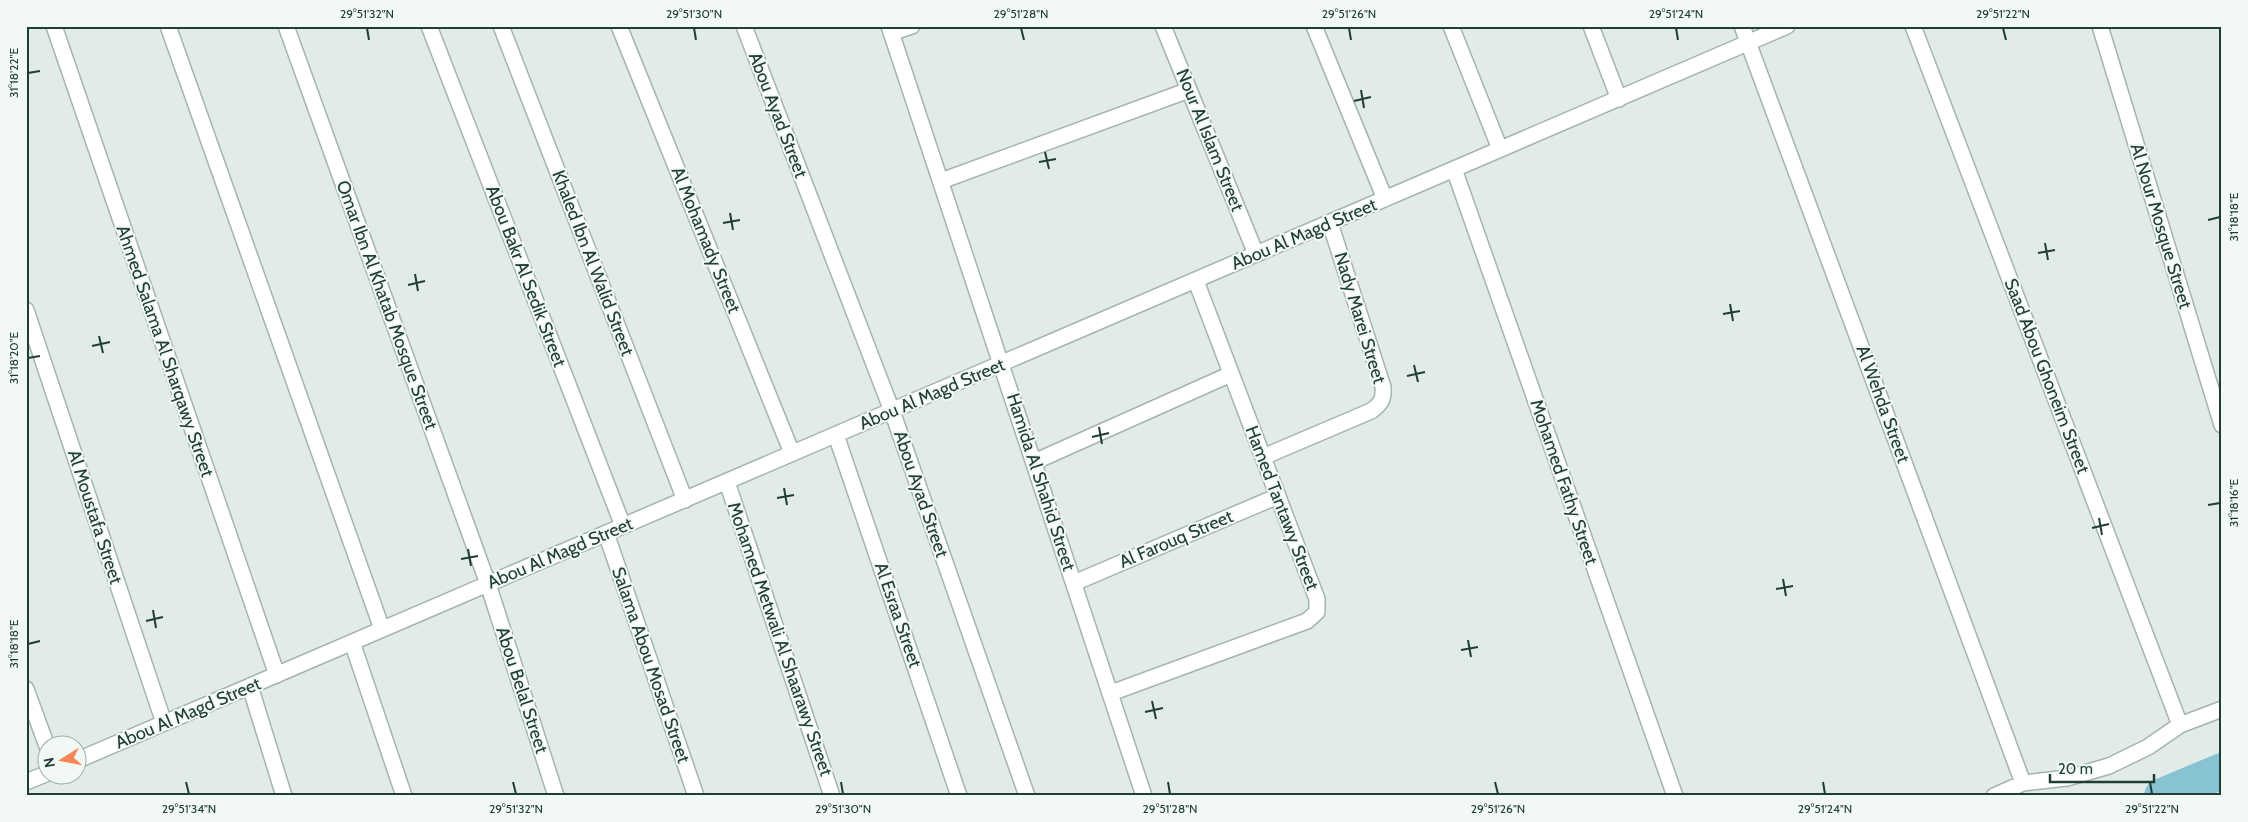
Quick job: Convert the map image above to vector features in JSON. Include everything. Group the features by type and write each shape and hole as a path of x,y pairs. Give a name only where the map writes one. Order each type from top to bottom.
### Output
{"street":[{"name":"Ahmed Salama Al Sharqawy Street","path":"54,26 277,675"},
{"path":"168,26 382,629"},
{"name":"Omar Ibn Al Khatab Mosque Street","path":"286,26 488,584"},
{"name":"Abou Bakr Al Sedik Street","path":"429,26 623,526"},
{"name":"Khaled Ibn Al Walid Street","path":"501,26 685,500"},
{"name":"Al Mohamady Street","path":"619,26 792,454"},
{"name":"Abou Ayad Street","path":"744,26 892,411 1027,796"},
{"path":"890,30 912,26"},
{"name":"Nour Al Islam Street","path":"1163,26 1256,254"},
{"path":"1314,26 1384,199"},
{"path":"1451,26 1500,150"},
{"path":"1591,26 1620,99"},
{"name":"Al Wehda Street","path":"1742,26 2024,783"},
{"name":"Abou Al Magd Street","path":"88,756 1787,26"},
{"name":"Saad Abou Ghoneim Street","path":"1913,26 2180,726"},
{"name":"Al Nour Mosque Street","path":"2100,26 2222,425"},
{"name":"Hamida Al Shahid Street","path":"890,30 942,181 1144,796"},
{"path":"942,181 1189,90"},
{"name":"Mohamed Fathy Street","path":"1454,169 1675,796"},
{"name":"Nady Marei Street","path":"1262,457 1371,411 1379,406 1384,397 1383,387 1330,223"},
{"name":"Hamed Tantawy Street","path":"1110,693 1313,617 1317,612 1317,599 1196,280"},
{"name":"Al Moustafa Street","path":"26,310 164,723"},
{"path":"1034,462 1231,374"},
{"name":"Al Esraa Street","path":"836,435 959,796"},
{"name":"Mohamed Metwali Al Shaarawy Street","path":"727,482 832,796"},
{"name":"Al Farouq Street","path":"1074,582 1278,496"},
{"name":"Salama Abou Mosad Street","path":"606,533 696,796"},
{"name":"Abou Belal Street","path":"488,584 556,796"},
{"path":"352,642 404,796"},
{"path":"250,686 284,796"},
{"path":"26,689 42,734"},
{"path":"1994,796 2024,783 2067,778 2108,766 2148,747 2180,726 2222,709"},
{"path":"26,782 38,777"}],"waterway":[{"path":"2162,796 2222,771"}]}
